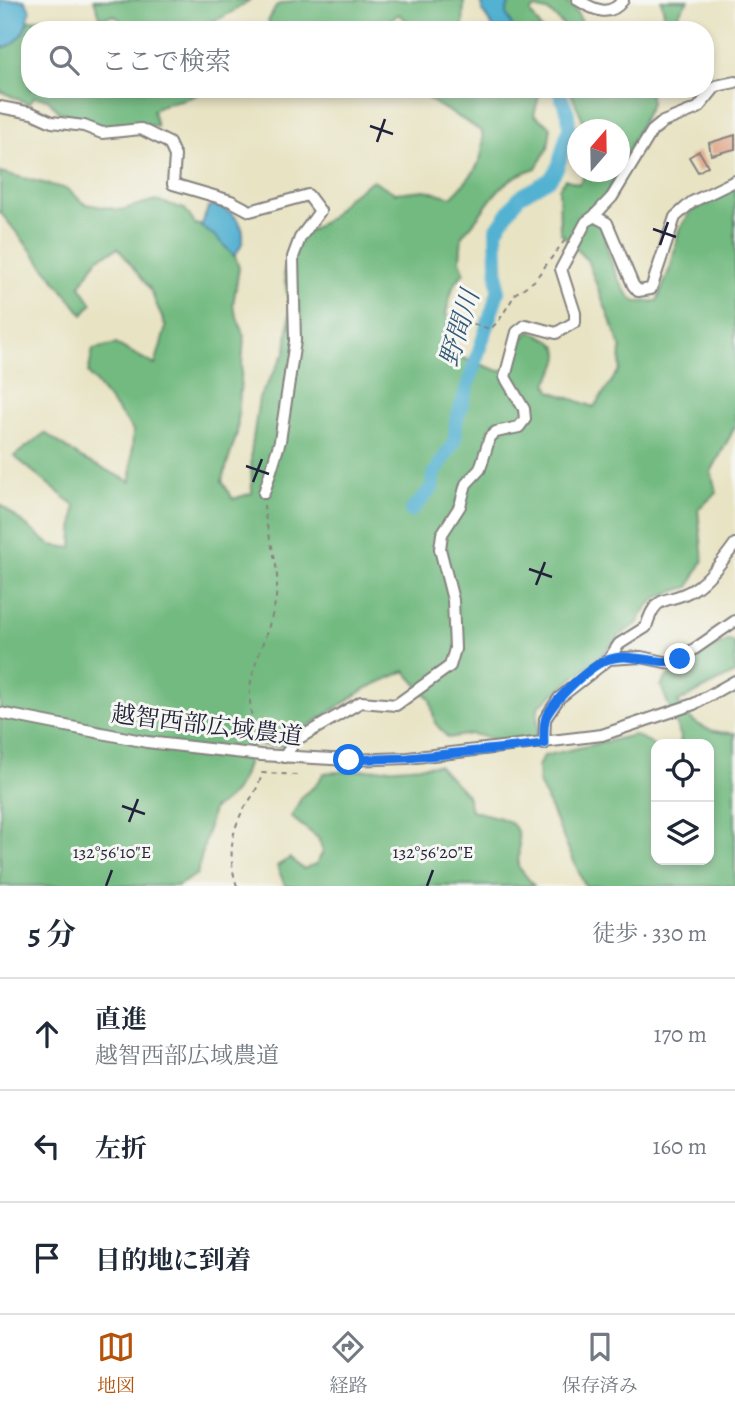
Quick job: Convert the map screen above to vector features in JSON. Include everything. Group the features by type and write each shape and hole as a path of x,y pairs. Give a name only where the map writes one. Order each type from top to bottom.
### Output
{"street":[{"path":"578,0 606,12 616,9 623,0"},
{"path":"714,88 735,82"},
{"path":"284,757 296,740 361,702 396,705 450,666 455,649 453,600 440,549 442,534 460,506 466,484 480,469 491,437 496,432 519,427 525,419 524,409 505,377 517,332 526,325 556,333 575,322 575,313 561,269 586,222 612,197 652,131 698,108 706,98"},
{"path":"0,107 32,113 52,122 84,126 102,133 141,129 169,143 175,156 173,184 231,201 250,211 307,195 320,211 300,238 293,257 295,341 281,441 264,493"},
{"path":"594,216 607,223 633,285 638,291 651,289 675,217 692,202 735,181"},
{"path":"544,744 545,719 559,698 609,659 619,644 646,627 651,610 660,600 695,589 735,544"},
{"path":"609,659 641,657 670,663 735,621"},
{"name":"越智西部広域農道","path":"0,713 147,742 261,755 408,758 544,744 602,735 694,704 735,681"}],"path":[{"path":"464,321 489,330 498,322 516,293 534,281 569,234"},
{"path":"261,755 249,704 253,671 276,600 278,584 264,523 264,493"},
{"path":"237,886 230,855 240,816 259,786 262,773 298,775"}],"green space":[{"path":"94,0 250,0 214,21 121,21 114,15 101,19"},
{"path":"296,0 464,0 463,21 407,21 399,14 389,21 268,21 277,5"},
{"path":"505,0 561,0 573,6 581,21 559,21 550,12 535,8 530,12 536,21 506,21"},
{"path":"661,0 688,0 673,21 662,21 664,12"},
{"path":"49,18 50,21 28,21"},
{"path":"21,34 21,98 33,98 29,104 0,91 0,48 18,39"},
{"path":"41,98 189,98 164,104 153,110 157,127 139,123 100,127 58,111 48,99"},
{"path":"428,98 538,98 534,115 551,127 548,148 536,168 509,180 500,188 462,235 460,260 464,272 453,287 446,313 452,331 449,353 499,371 513,367 520,341 530,331 550,340 558,350 557,364 547,383 550,391 594,407 620,369 621,348 587,260 560,232 559,188 565,179 567,182 579,184 613,182 604,203 603,230 615,272 636,302 657,301 671,266 679,230 691,211 735,189 735,427 711,472 717,493 698,509 703,560 689,587 657,598 646,608 637,624 538,707 537,738 504,741 471,734 448,738 435,723 430,699 405,671 367,688 292,737 287,747 251,745 247,765 236,790 213,809 197,874 177,886 0,886 0,504 50,545 72,548 75,506 14,456 45,433 81,458 131,482 133,430 88,373 93,349 116,344 155,365 166,327 150,289 118,248 98,258 80,286 92,304 83,315 0,212 0,172 67,189 85,204 121,210 155,200 185,209 195,224 208,227 232,246 239,268 233,305 244,337 237,433 222,481 233,499 252,493 251,453 259,398 286,351 290,312 284,272 293,242 331,217 347,198 373,180 395,193 425,190 451,197 471,176 482,152 482,132"},
{"path":"573,98 650,98 651,103 630,147 630,119 582,119"},
{"path":"730,640 735,644 735,673 678,702 688,716 701,726 717,732 735,733 735,886 585,886 539,783 538,766 544,756 634,735 651,743 651,865 714,865 714,739 681,739 661,686 682,664"},
{"path":"438,765 467,795 471,810 512,824 518,838 518,866 534,886 285,886 277,866 290,858 303,869 316,864 323,852 318,838 291,817 303,795 315,786 324,773"}],"water":[{"path":"0,0 24,0 30,10 27,21 21,21 21,35 13,44 0,48"},
{"path":"481,0 510,0 506,14 510,21 489,21 483,12"},
{"path":"213,205 230,213 240,224 243,239 234,256 215,236 201,227 208,208"}],"building":[{"path":"735,135 735,149 711,155 709,143"},
{"path":"699,151 708,166 698,172 689,157"}],"waterway":[{"name":"野間川","path":"411,511 432,488 433,476 455,440 456,422 498,292 496,230 519,197 550,179 558,167 569,127 568,113 562,98"}],"route":[{"path":"349,760 408,758 544,744 545,719 559,698 577,681 609,659 641,657 670,663 680,659"}]}
